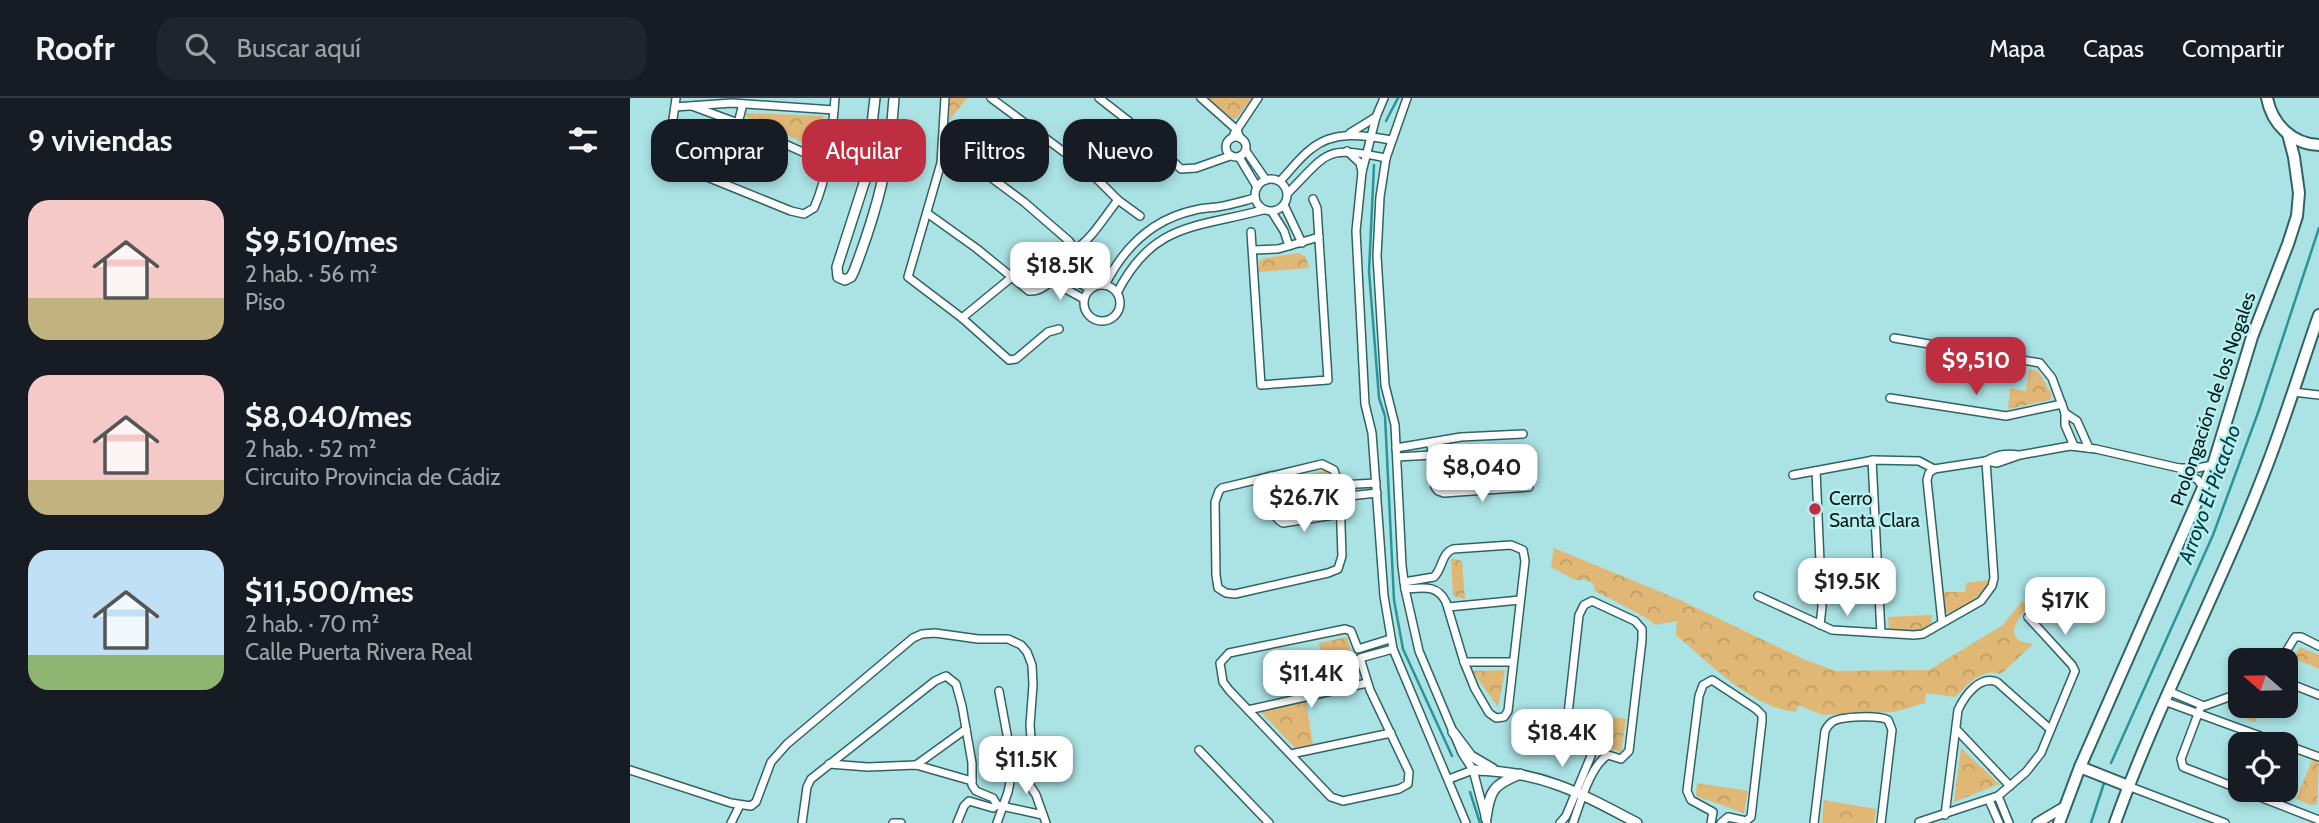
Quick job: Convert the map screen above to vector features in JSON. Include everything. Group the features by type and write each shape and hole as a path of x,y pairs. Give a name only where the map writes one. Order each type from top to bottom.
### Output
{"main road":[{"name":"Prolongación de los Nogales","path":"2059,823 2080,767 2213,465 2252,337 2297,216 2298,177 2288,134 2275,120 2267,98"},
{"path":"2288,134 2299,141 2319,145"},
{"path":"2115,823 2166,696 2254,499 2319,315"},
{"path":"2080,767 2128,786"}],"street":[{"path":"833,119 835,98"},
{"path":"873,119 875,98"},
{"path":"892,119 894,98"},
{"path":"944,119 945,98"},
{"path":"991,98 1087,169 1118,200 1140,216"},
{"path":"1098,98 1140,130 1181,169 1196,168 1217,161 1228,153"},
{"path":"1201,98 1245,142 1246,151 1266,180"},
{"path":"1228,153 1226,143 1236,135 1258,98"},
{"path":"1384,98 1376,117 1362,172 1356,231 1365,404 1373,433 1380,554 1393,649 1466,823"},
{"path":"1407,98 1386,158 1380,198 1377,256 1385,385 1395,425 1405,585 1419,651 1462,753 1473,770 1487,821"},
{"path":"725,119 675,102 671,148 673,158 680,166 804,214 814,208 822,182"},
{"path":"691,106 708,103 834,110"},
{"path":"739,119 743,104"},
{"path":"1280,181 1310,149 1321,142 1347,135 1376,117"},
{"path":"1347,135 1391,140"},
{"path":"1321,142 1328,155"},
{"path":"1239,158 1246,151"},
{"path":"1302,243 1284,205 1287,193 1322,158 1338,151 1386,158"},
{"path":"1346,151 1354,157 1362,172"},
{"path":"1228,153 1239,158 1257,187"},
{"path":"940,167 908,277 962,318 1009,360 1016,359 1048,332 1059,329"},
{"path":"1255,198 1257,187 1266,180 1280,181"},
{"path":"1280,181 1287,193"},
{"path":"864,182 838,262 837,273 841,279 848,279 854,271 883,182"},
{"path":"997,182 1069,241 1074,249"},
{"path":"1255,198 1284,231 1289,246"},
{"path":"1105,285 1119,260 1133,243 1149,230 1174,216 1197,209 1220,207 1255,198"},
{"path":"1251,232 1261,385 1328,380 1317,208 1313,199"},
{"path":"927,213 1029,291 1041,290 1051,281 1074,249 1080,247 1118,200"},
{"path":"1117,293 1146,251 1180,230 1284,205"},
{"path":"1253,250 1289,246 1319,237"},
{"path":"1057,271 1090,289"},
{"path":"962,318 1012,277"},
{"path":"1051,281 1084,299"},
{"path":"1105,285 1117,293 1120,299 1119,311 1111,320 1099,322 1088,316 1083,305 1090,289 1105,285"},
{"path":"1894,338 2040,363 2052,378 2074,446"},
{"path":"2293,392 2319,395"},
{"path":"1891,398 2006,416 2062,404"},
{"path":"2065,413 2077,421 2089,448"},
{"path":"1396,448 1461,437 1523,434"},
{"path":"1431,444 1435,488 1438,491 1444,493 1529,487"},
{"path":"1942,622 1927,480 1929,473 1934,470 1986,461 1997,463 2020,455 2074,446 2179,468 2213,465"},
{"path":"1397,457 1432,455"},
{"path":"1793,475 1872,460 1919,461 1934,470"},
{"path":"1872,460 1881,633"},
{"path":"1759,596 1837,632 1920,635 1981,601 1992,586 1994,578 1986,461"},
{"path":"1317,465 1326,465 1334,470 1339,485 1342,556 1338,569 1235,594 1218,588 1216,502 1219,491 1227,485 1317,465"},
{"path":"2179,468 2198,480 2203,488"},
{"path":"1816,471 1822,607 1820,625"},
{"path":"1271,475 1274,514 1279,522 1340,514"},
{"path":"1339,485 1376,482"},
{"path":"1340,497 1377,493"},
{"path":"1511,545 1520,548 1525,555 1508,710 1501,719 1489,713 1464,662 1442,594 1434,588 1405,585 1434,577 1449,551 1511,545"},
{"path":"1448,607 1520,600"},
{"path":"1560,823 1581,793 1600,761 1608,755 1621,759 1629,751 1642,634 1635,621 1592,601 1584,606 1579,615 1567,723 1569,734 1591,752 1581,793 1573,823"},
{"path":"1919,822 1998,796 2035,762 2041,753 2075,671 2028,617"},
{"path":"1345,629 1351,631 1367,683 1409,772 1408,784 1399,789 1343,801 1331,797 1223,682 1220,663 1229,653 1345,629"},
{"path":"630,771 751,806 756,802 771,762 787,744 913,638 922,634 935,634 1007,639 1021,645 1032,665 1032,751 1027,766 1017,769 993,808 969,801 957,823"},
{"path":"2288,648 2295,637 2301,637 2319,646"},
{"path":"1359,654 1390,639"},
{"path":"1359,654 1393,649"},
{"path":"1464,662 1512,662"},
{"path":"803,823 808,783 942,677 950,678 956,684 972,763 971,781 976,791 998,803 1045,819"},
{"path":"1711,823 1713,812 1694,802 1687,791 1699,696 1703,685 1712,680 1762,715 1751,817 1746,821 1728,817 1721,823"},
{"path":"1945,815 1958,710 1980,682 1997,682 2050,729"},
{"path":"1248,710 1367,683"},
{"path":"2298,687 2319,695"},
{"path":"999,691 1017,769 1036,795 1045,819"},
{"path":"2166,696 2254,732"},
{"path":"2228,698 2200,710 2181,759 2183,767 2319,820"},
{"path":"1814,823 1828,726 1842,718 1879,717 1888,720 1892,730 1881,823"},
{"path":"916,765 966,729"},
{"path":"1956,729 2010,786"},
{"path":"1453,732 1471,756 1494,770"},
{"path":"1292,754 1391,733"},
{"path":"2298,749 2319,757"},
{"path":"1199,750 1269,823"},
{"path":"829,764 868,767 916,765 971,781"},
{"path":"1449,779 1473,770 1494,770 1548,780 1581,793 1637,823"},
{"path":"1487,821 1491,792 1500,782 1521,774"},
{"path":"2128,786 2225,823"},
{"path":"1998,796 2009,823"},
{"path":"1989,800 1999,823"},
{"path":"997,823 998,803"},
{"path":"731,823 740,805"},
{"path":"2038,823 2064,807"},
{"path":"893,823 901,823"}],"green space":[{"path":"950,98 967,98 951,119"},
{"path":"1208,98 1252,98 1236,119 1231,118"},
{"path":"746,113 823,116 823,119 802,119 802,142 788,136 788,119 746,117"},
{"path":"1299,253 1306,257 1309,268 1258,272 1259,261 1265,258"},
{"path":"2029,369 2038,371 2052,395 2050,400 2008,409 2010,388 2026,391"},
{"path":"1457,445 1457,487 1443,488 1439,446"},
{"path":"1330,470 1333,508 1281,517 1278,481"},
{"path":"1554,548 1680,600 1803,659 1835,671 1929,670 2003,625 2022,601 2027,607 2016,625 2015,635 2024,642 2033,644 2001,674 1994,672 1981,675 1955,697 1926,693 1925,703 1894,712 1823,715 1798,705 1796,712 1763,702 1717,671 1676,635 1677,621 1655,625 1595,591 1593,583 1575,580 1551,567"},
{"path":"1451,558 1462,561 1465,599 1453,596"},
{"path":"1988,580 1983,592 1973,601 1949,614 1945,611 1943,592 1965,592 1966,583"},
{"path":"1932,615 1931,625 1920,632 1889,630 1888,617"},
{"path":"1347,637 1357,677 1327,685 1319,643"},
{"path":"2300,647 2319,655 2319,669 2298,660"},
{"path":"1505,670 1498,707 1472,671"},
{"path":"1306,702 1313,744 1295,748 1260,711"},
{"path":"1575,711 1626,719 1621,752 1573,733"},
{"path":"1961,748 1999,784 1954,802"},
{"path":"2313,758 2319,764 2317,804 2311,805 2298,800"},
{"path":"1697,783 1748,791 1744,813 1696,796"},
{"path":"1824,800 1876,809 1874,823 1822,823"}],"waterway":[{"path":"1386,121 1398,98"},
{"path":"1374,165 1369,271 1379,398 1385,416 1394,600 1403,649 1452,756"},
{"name":"Arroyo El Picacho","path":"2111,763 2213,535 2259,410 2319,228"},
{"name":"Arroyo El Picacho","path":"2091,823 2105,780"},
{"path":"1470,792 1480,823"}],"place":[{"name":"Cerro Santa Clara","path":"1815,509"}]}
